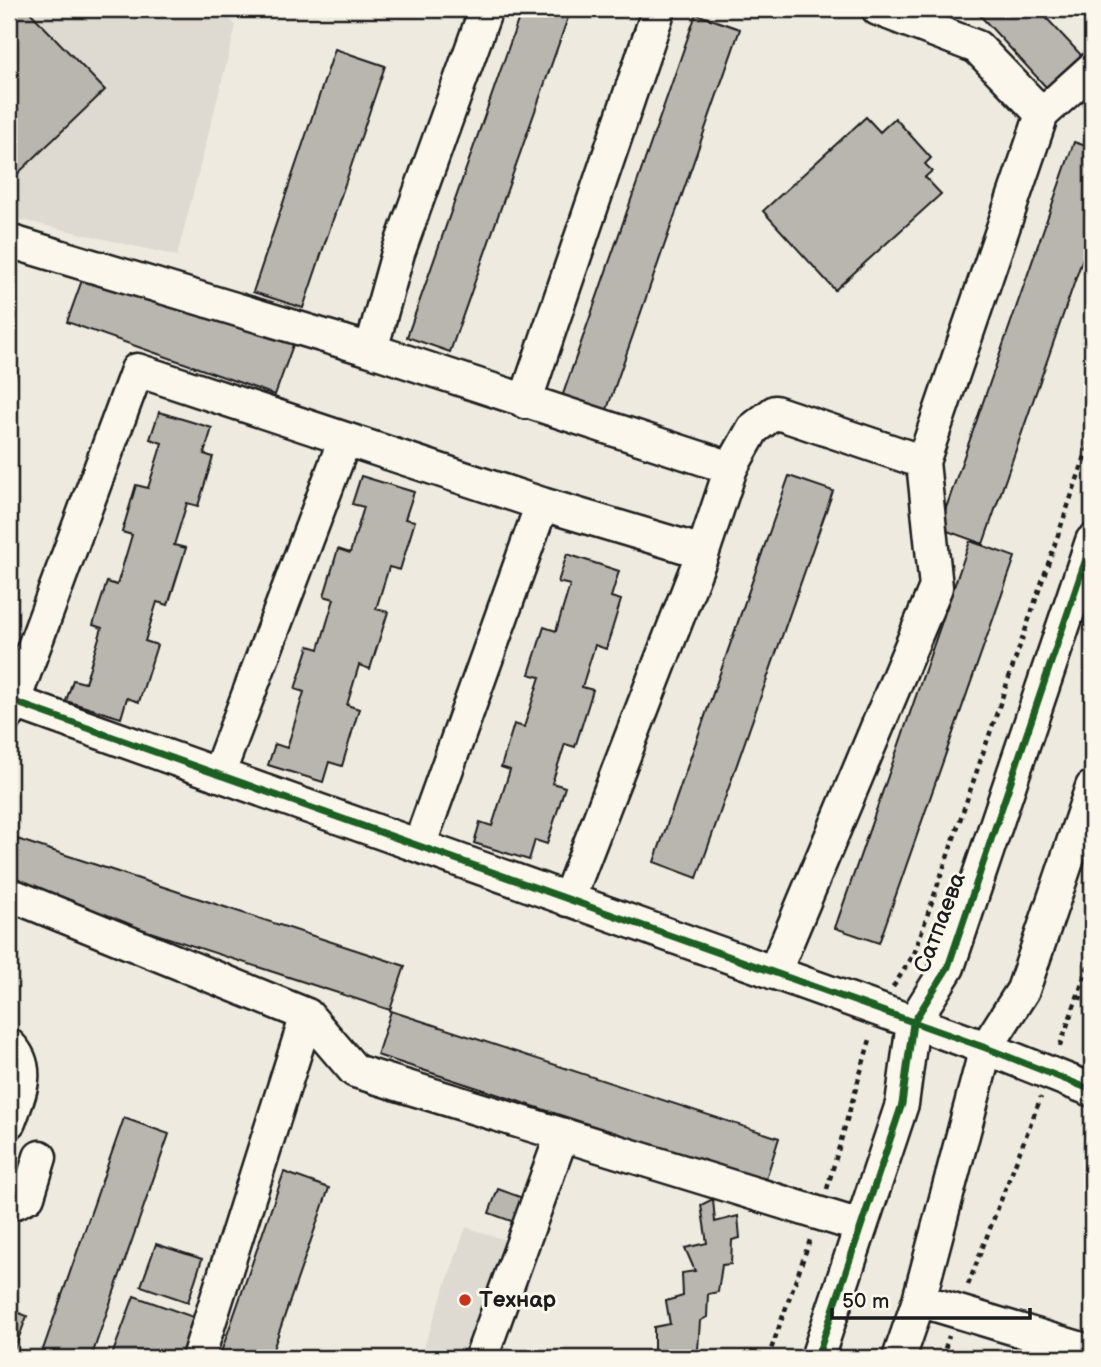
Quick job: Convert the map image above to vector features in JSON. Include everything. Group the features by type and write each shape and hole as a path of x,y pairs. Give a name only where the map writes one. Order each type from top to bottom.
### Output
{"street":[{"path":"371,351 398,253 486,9"},
{"path":"525,402 659,9"},
{"path":"878,9 977,47"},
{"path":"942,9 1042,114"},
{"path":"774,973 936,587 923,462 1042,114 1092,69"},
{"path":"9,241 371,351 731,468"},
{"path":"703,552 542,504 137,370 10,705 419,846 986,1048 1049,1076 1092,1090"},
{"path":"568,900 703,552 731,468 753,429 775,412 923,462"},
{"path":"218,775 345,439"},
{"path":"419,846 542,504"},
{"name":"Сатпаева","path":"817,1358 902,1104 913,1023 948,967 1092,541"},
{"path":"899,1358 919,1300 986,1048 1023,990 1092,787"},
{"path":"9,894 307,1015 355,1071 860,1227"},
{"path":"198,1358 307,1015"},
{"path":"9,1045 23,1067 21,1091 9,1122"},
{"path":"481,1358 562,1135"},
{"path":"9,1201 16,1202 28,1196 40,1157"},
{"path":"919,1300 1092,1352"}],"path":[{"path":"768,1358 820,1214 878,1011 914,954 1092,436"},
{"path":"942,1358 1092,955"},
{"path":"1077,996 1092,1001"}],"shaded area":[{"path":"9,9 221,9 236,26 177,256 9,217"},
{"name":"Технар","path":"466,1227 511,1242 470,1358 420,1358"}],"building":[{"path":"18,9 27,9 105,90 9,182 9,17"},
{"path":"522,9 571,9 450,352 407,337"},
{"path":"974,9 1038,9 1081,55 1046,87"},
{"path":"696,14 740,29 605,415 561,400"},
{"path":"335,49 385,66 303,308 253,292"},
{"path":"866,117 880,132 895,118 931,158 925,164 932,171 925,177 941,194 835,290 763,211"},
{"path":"1074,142 1092,148 1092,232 983,544 939,528"},
{"path":"86,269 294,342 275,395 67,322"},
{"path":"9,340 15,342 9,363"},
{"path":"9,369 17,371 9,397"},
{"path":"159,412 212,428 204,454 213,457 198,506 187,503 174,545 186,548 168,605 157,602 145,641 157,645 139,702 127,698 121,718 66,701 73,680 85,683 102,628 93,625 107,582 117,585 132,535 122,532 136,485 148,488 162,443 150,439"},
{"path":"361,476 414,492 405,519 415,521 400,570 389,567 376,609 388,612 370,669 359,665 347,705 359,709 342,766 329,762 323,782 268,765 275,744 287,748 304,692 295,689 309,646 319,649 334,599 324,596 338,549 350,553 364,507 352,504"},
{"path":"789,476 833,491 697,878 654,862"},
{"path":"970,541 1015,557 879,943 835,928"},
{"path":"567,554 619,571 611,597 621,600 606,649 595,645 582,687 593,690 575,747 565,744 552,783 565,787 547,844 535,840 529,860 474,843 480,822 492,826 510,770 501,767 514,724 524,727 540,677 529,674 544,627 556,631 570,585 558,582"},
{"path":"17,839 405,966 390,1010 9,886 9,864"},
{"path":"391,1011 779,1138 765,1182 377,1055"},
{"path":"124,1118 169,1134 91,1358 40,1358"},
{"path":"284,1172 329,1188 270,1358 219,1358"},
{"path":"498,1189 523,1198 514,1222 489,1213"},
{"path":"713,1199 715,1222 738,1216 740,1238 732,1240 731,1264 722,1265 718,1292 708,1294 707,1317 700,1321 698,1350 689,1352 689,1358 646,1358 645,1352 654,1350 654,1327 670,1324 666,1301 683,1296 682,1273 695,1271 685,1248 707,1243 701,1205"},
{"path":"156,1244 202,1259 188,1302 141,1286"},
{"path":"134,1296 196,1318 182,1358 111,1358"},
{"path":"9,1309 27,1316 11,1358 9,1358"}],"cycle path":[{"path":"817,1358 902,1104 913,1023 948,967 1092,541"},
{"path":"9,700 986,1048 1092,1090"}],"place":[{"name":"Технар","path":"465,1300"}]}
